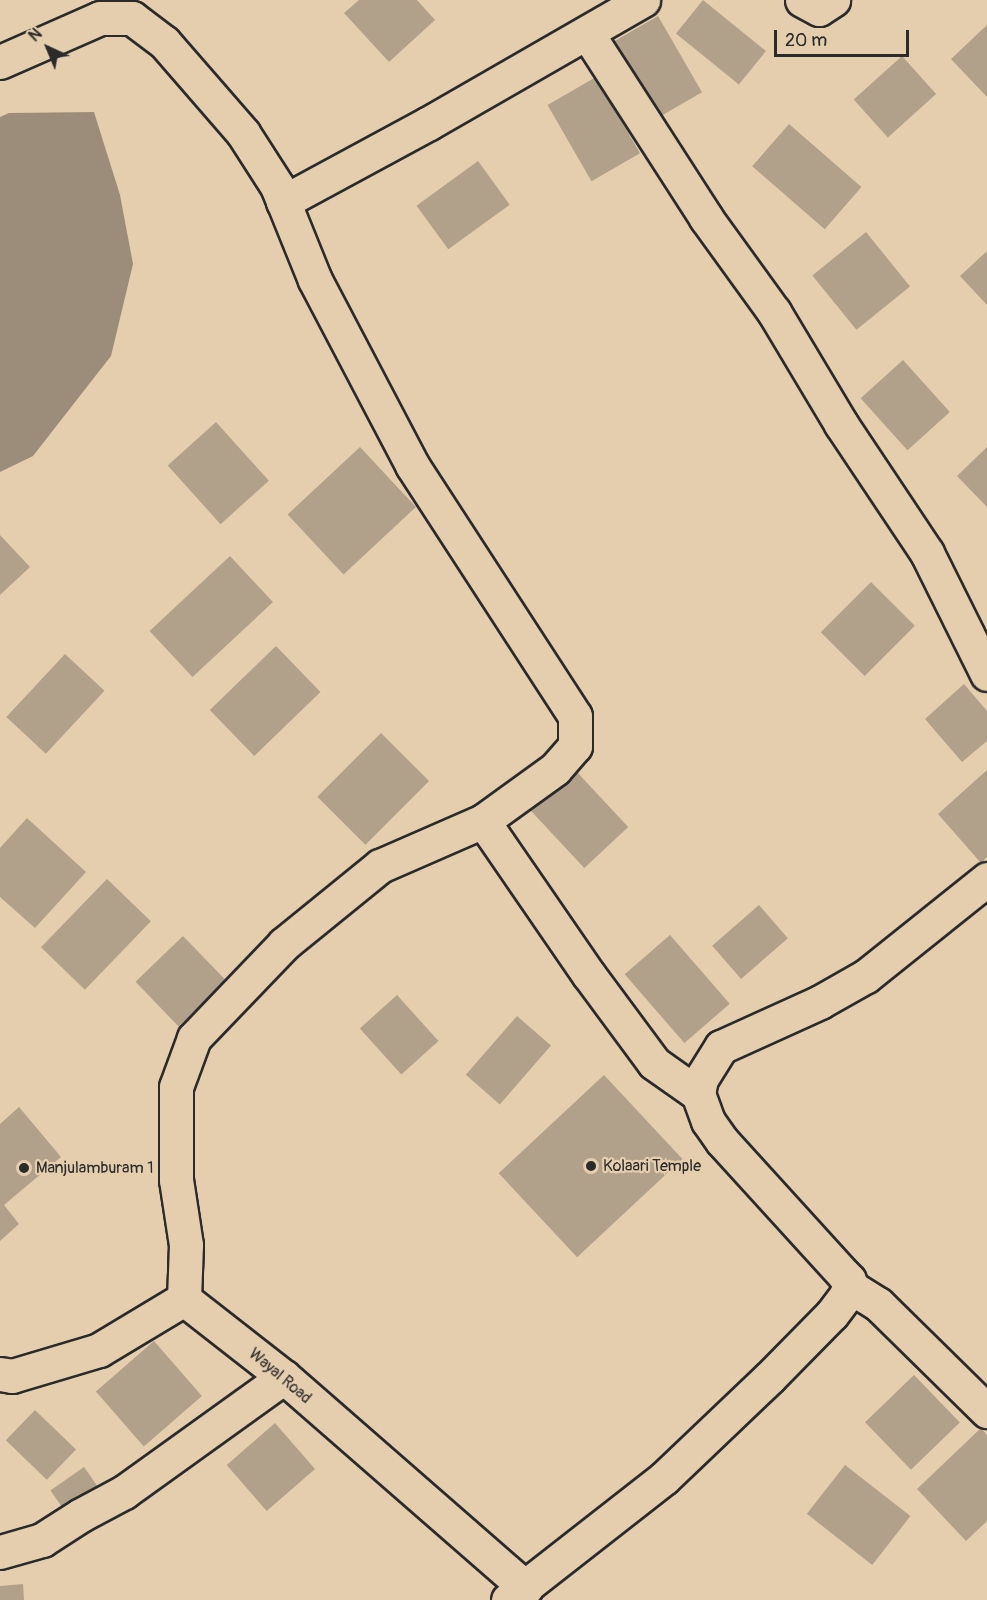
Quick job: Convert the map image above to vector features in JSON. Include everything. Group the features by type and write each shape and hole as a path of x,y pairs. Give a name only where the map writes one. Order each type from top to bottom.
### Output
{"street":[{"path":"283,202 429,123 643,0"},
{"path":"802,0 819,9 833,0"},
{"path":"0,62 100,18 132,18 164,42 243,133 277,186 315,280 412,465 574,716 575,746 555,769 483,821 380,866 284,944 194,1038 176,1087 176,1180 186,1245 184,1299 99,1350 12,1376 0,1374"},
{"path":"587,33 706,219 774,312 841,424 927,553 987,674"},
{"path":"483,821 589,975 654,1063 698,1094"},
{"path":"987,879 866,976 819,1002 722,1047 701,1078 698,1094 708,1121 722,1141 844,1275 849,1286 878,1304 987,1411"},
{"path":"517,1594 664,1478 824,1322 847,1294 849,1286"},
{"name":"Wayal Road","path":"184,1299 284,1377 517,1594"},
{"path":"0,1551 42,1540 81,1515 124,1492 284,1377"}],"shaded area":[{"path":"94,112 120,195 133,264 111,356 33,456 0,472 0,117 9,113"}],"building":[{"path":"359,0 417,0 435,20 389,62 344,13"},
{"path":"703,0 766,51 739,84 676,33"},
{"path":"658,16 702,92 654,120 610,44"},
{"path":"987,25 987,97 951,59"},
{"path":"902,56 936,94 888,137 854,99"},
{"path":"596,77 640,153 592,181 548,105"},
{"path":"789,124 861,187 825,229 752,166"},
{"path":"478,161 510,205 448,249 417,206"},
{"path":"866,232 910,286 856,330 812,275"},
{"path":"987,251 987,305 960,276"},
{"path":"903,360 950,412 907,450 861,398"},
{"path":"216,422 269,481 221,524 168,465"},
{"path":"360,447 416,507 344,574 288,515"},
{"path":"987,447 987,507 957,476"},
{"path":"0,535 30,567 0,595"},
{"path":"230,556 273,602 193,677 150,631"},
{"path":"871,582 915,626 865,676 821,632"},
{"path":"276,646 320,692 254,756 210,710"},
{"path":"65,654 104,691 46,754 6,717"},
{"path":"964,684 987,711 987,741 962,762 925,719"},
{"path":"381,733 429,781 365,845 317,797"},
{"path":"575,770 628,827 584,868 531,811"},
{"path":"987,770 987,857 981,863 938,814"},
{"path":"27,818 86,872 35,928 0,897 0,848"},
{"path":"107,879 151,921 85,990 41,947"},
{"path":"759,905 788,938 741,979 712,946"},
{"path":"670,935 730,1004 684,1043 625,974"},
{"path":"183,936 226,981 179,1026 136,982"},
{"path":"397,995 438,1041 401,1075 360,1028"},
{"path":"517,1016 551,1046 500,1104 466,1075"},
{"name":"Kolaari Temple","path":"604,1075 682,1159 577,1257 499,1173"},
{"name":"Manjulamburam 1","path":"19,1107 61,1157 4,1205 19,1224 0,1241 0,1124"},
{"path":"154,1341 202,1396 144,1447 96,1392"},
{"path":"914,1375 960,1422 911,1470 865,1422"},
{"path":"35,1410 76,1450 47,1480 6,1440"},
{"path":"275,1423 315,1469 267,1511 227,1465"},
{"path":"981,1428 987,1435 987,1521 966,1541 917,1489"},
{"path":"845,1465 910,1516 872,1565 807,1514"},
{"path":"84,1467 100,1490 66,1513 50,1491"},
{"path":"23,1584 24,1600 0,1600 0,1586"}],"place":[{"name":"Kolaari Temple","path":"591,1166"},
{"name":"Manjulamburam 1","path":"24,1168"}]}
